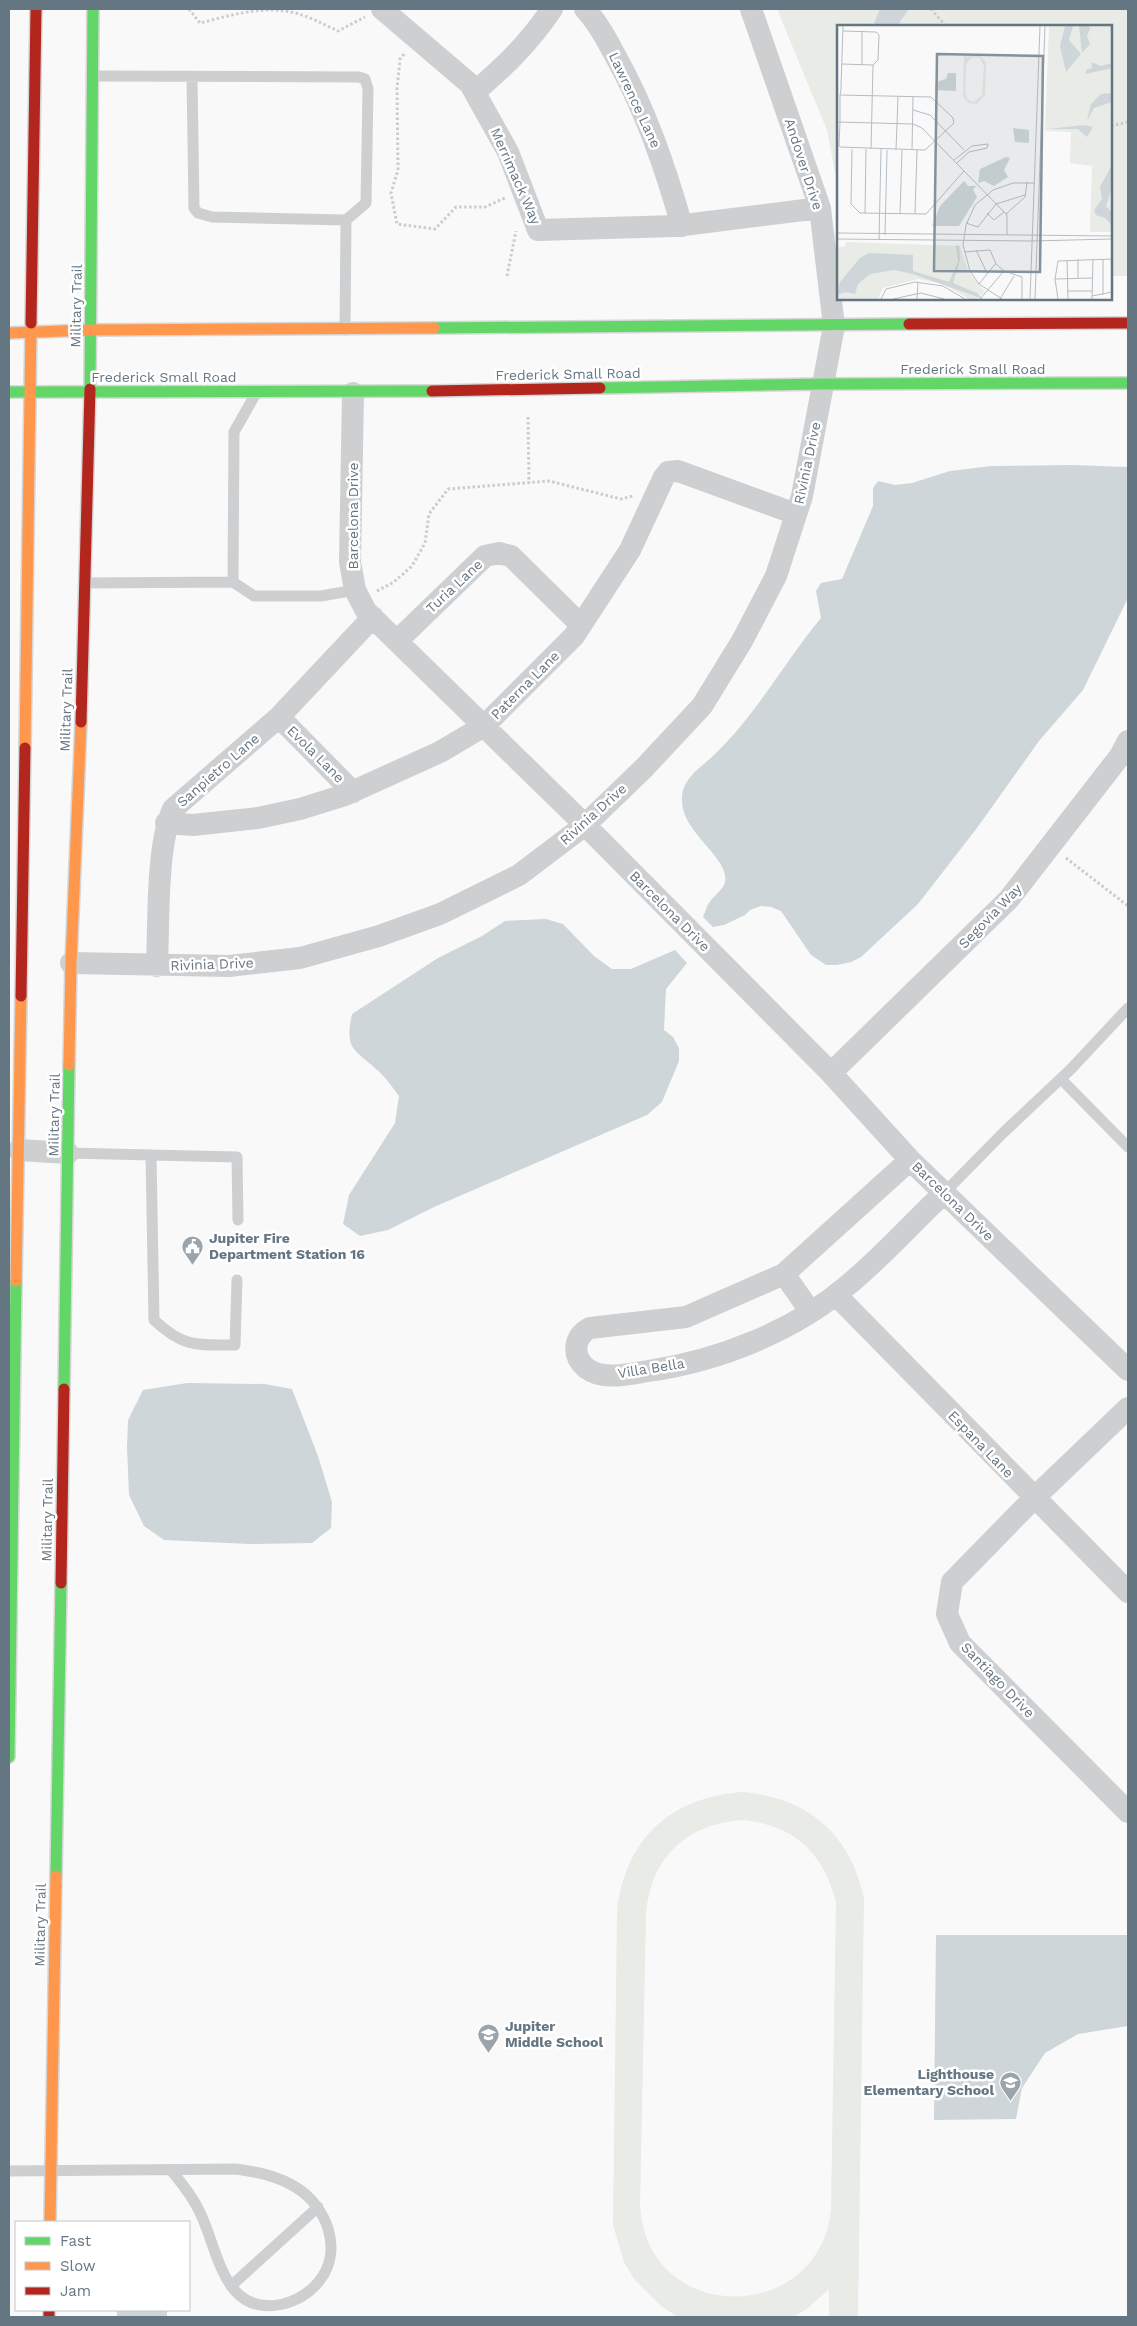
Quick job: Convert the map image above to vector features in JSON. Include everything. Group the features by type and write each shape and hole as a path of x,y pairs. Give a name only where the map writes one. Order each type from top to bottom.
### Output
{"main road":[{"path":"9,1757 14,1150 23,848 22,604 30,392 36,9"},
{"name":"Military Trail","path":"50,2221 71,963 90,392 93,9"},
{"path":"9,333 90,330 345,330 1128,323"},
{"name":"Frederick Small Road","path":"9,392 353,393 823,384 1128,383"}],"street":[{"path":"475,92 526,45 552,9"},
{"name":"Lawrence Lane","path":"585,9 609,44 645,115 665,166 682,226"},
{"name":"Andover Drive","path":"751,9 820,208 834,326"},
{"name":"Merrimack Way","path":"375,12 470,84 508,152 538,230 682,226 820,208"},
{"name":"Rivinia Drive","path":"71,963 229,966 300,958 379,936 440,914 519,875 585,825 644,768 702,706 742,641 776,576 802,496 834,326"},
{"name":"Barcelona Drive","path":"353,393 350,562 364,591 366,611 585,825 831,1073 910,1160 1128,1370"},
{"name":"Paterna Lane","path":"166,823 193,825 258,818 300,809 353,792 440,752 484,726 574,636 630,550 657,490 668,472 678,471 796,514"},
{"name":"Turia Lane","path":"397,641 485,556 499,553 512,556 539,581 581,626"},
{"name":"Sanpietro Lane","path":"157,966 162,854 166,823 173,809 279,717 373,617"},
{"name":"Evola Lane","path":"279,717 353,792"},
{"name":"Segovia Way","path":"831,1073 1009,899 1120,756 1128,741"},
{"path":"14,1150 68,1152"},
{"name":"Villa Bella","path":"910,1160 784,1274 686,1317 590,1328 579,1338 575,1347 580,1363 590,1371 602,1375 618,1375 667,1368 753,1342 836,1295 944,1193"},
{"path":"784,1274 810,1311"},
{"name":"Espana Lane","path":"836,1295 1128,1592"},
{"name":"Santiago Drive","path":"1128,1408 1034,1498 952,1582 947,1614 960,1643 1128,1812"}],"lane":[{"path":"93,76 192,76 359,77 365,79 368,90 366,203 346,220 212,217 198,213 194,208 192,76"},
{"path":"345,330 346,220"},
{"path":"233,582 234,432 256,393"},
{"path":"85,583 233,582 254,596 321,596 364,591"},
{"path":"9,848 23,848"},
{"path":"944,1193 1061,1079 1128,1008"},
{"path":"1061,1079 1128,1147"},
{"path":"68,1152 237,1157 238,1220"},
{"path":"152,1155 154,1320 171,1336 194,1344 235,1345 237,1280"},
{"path":"9,2172 236,2169 265,2173 298,2188 318,2207 329,2229 331,2240 330,2259 322,2277 312,2290 295,2301 274,2306 258,2305 242,2298 225,2279 203,2218 191,2195 171,2170"},
{"path":"231,2286 318,2207"}],"path":[{"path":"189,9 200,23 244,12 269,10 298,14 338,31 375,12"},
{"path":"931,9 945,25"},
{"path":"407,49 400,59 397,89 398,170 391,193 397,224 434,229 456,207 485,207 508,197"},
{"path":"1112,126 1128,122"},
{"path":"507,276 517,228"},
{"path":"528,418 529,483"},
{"path":"364,591 394,582 412,566 425,542 429,514 448,489 549,480 621,499 657,490"},
{"path":"1066,858 1128,906"}],"shaded area":[{"path":"777,9 1128,9 1128,276 1112,276 1112,25 837,25 837,183 827,130"},
{"path":"880,9 909,9 898,25 873,25"},
{"path":"1073,465 1128,467 1128,598 1083,690 1039,741 977,828 918,904 861,957 851,962 837,965 826,965 811,955 781,911 771,907 761,906 724,925 713,927 703,917 711,900 724,885 725,873 714,854 689,824 684,813 682,801 684,787 692,775 743,724 821,618 816,591 821,583 842,579 873,506 873,488 878,481 895,485 912,483 950,471 991,466"},
{"path":"546,919 563,924 594,956 612,969 631,969 675,950 687,963 666,989 664,1030 673,1037 679,1048 679,1061 662,1102 647,1115 434,1207 388,1230 360,1236 343,1224 349,1195 395,1123 399,1096 382,1075 352,1046 349,1034 352,1014 438,958 482,936 505,921"},
{"path":"187,1383 265,1384 292,1389 318,1456 332,1502 331,1528 312,1543 249,1544 164,1540 144,1526 129,1495 128,1420 143,1390"},
{"path":"743,1792 767,1796 788,1802 807,1811 823,1823 837,1838 848,1855 857,1875 864,1898 858,2317 829,2317 829,2289 807,2309 793,2317 678,2317 661,2306 634,2279 624,2262 613,2225 617,1913 621,1887 629,1864 641,1844 655,1827 673,1813 694,1803 717,1796","holes":["743,1820 761,1823 792,1835 815,1856 824,1869 836,1902 831,2210 820,2248 797,2275 767,2291 734,2296 700,2291 671,2274 650,2245 640,2206 646,1914 649,1894 655,1876 664,1860 675,1847 689,1836 704,1828"]},
{"path":"936,1935 1128,1935 1128,2026 1078,2034 1045,2053 1022,2088 1016,2119 934,2120"},
{"path":"117,2311 167,2311 167,2317 117,2317"}],"traffic: fast":[{"path":"90,389 93,9"},
{"path":"434,328 909,324"},
{"path":"600,388 823,384 1128,383"},
{"path":"9,392 432,391"},
{"path":"64,1389 69,1065"},
{"path":"9,1757 16,1281"},
{"path":"56,1876 61,1583"}],"traffic: slow":[{"path":"25,748 31,323"},
{"path":"9,333 90,330 434,328"},
{"path":"69,1065 71,963 81,722"},
{"path":"16,1281 21,996"},
{"path":"50,2221 56,1876"}],"traffic: jam":[{"path":"31,323 36,9"},
{"path":"909,324 1128,323"},
{"path":"432,391 600,388"},
{"path":"81,722 90,389"},
{"path":"21,996 25,748"},
{"path":"61,1583 64,1389"},
{"path":"49,2311 49,2317"}],"place":[{"name":"Jupiter Fire Department Station 16","path":"193,1265"},
{"name":"Jupiter Middle School","path":"489,2053"},
{"name":"Lighthouse Elementary School","path":"1010,2101"}]}
